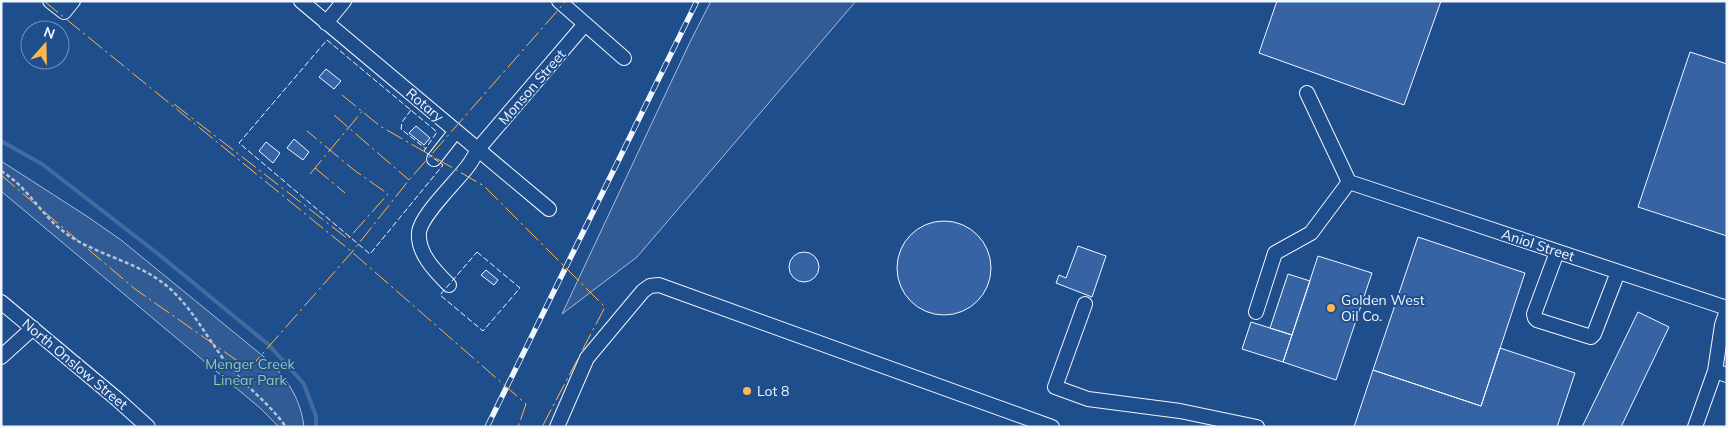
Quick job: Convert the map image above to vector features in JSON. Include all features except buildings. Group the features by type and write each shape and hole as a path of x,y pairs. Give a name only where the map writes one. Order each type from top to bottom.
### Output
{"street":[{"path":"50,1 64,12 73,1"},
{"name":"Rotary","path":"301,1 326,23 336,40 478,149 549,209"},
{"path":"326,23 344,1"},
{"path":"558,1 624,58"},
{"name":"Monson Street","path":"449,285 432,268 422,249 419,232 424,220 469,165 478,149 585,24"},
{"path":"1256,312 1275,253 1311,233 1349,182 1306,93"},
{"path":"434,158 456,132"},
{"name":"Aniol Street","path":"1349,182 1727,309"},
{"path":"1557,252 1534,314 1534,318 1537,320 1592,337 1618,272"},
{"path":"557,427 587,358 643,291 650,286 659,285 1052,427"},
{"name":"North Onslow Street","path":"1,302 148,427"},
{"path":"1085,304 1055,387 1088,398 1180,411 1257,427"},
{"path":"1695,427 1721,373 1722,326 1727,309"},
{"path":"1,357 33,328"}],"path":[{"path":"1,171 22,187 62,231 97,252 136,266 158,279 176,295 237,374 254,390 286,427"}],"green space":[{"path":"711,1 856,1 637,257 562,314 690,42"},
{"name":"Menger Creek Linear Park","path":"1,161 121,240 269,361 293,391 300,408 304,427 279,427 260,408 1,191"}],"waterway":[{"path":"1,141 42,164 157,253 269,345 304,384 316,416 316,427"}],"railway":[{"path":"487,427 697,1"}],"fence":[{"path":"327,40 437,132 424,151 443,165 370,254 239,143 327,40"},
{"path":"411,110 402,122 401,129 426,149"},
{"path":"477,252 520,288 483,331 440,295 477,252"}],"power":[{"path":"44,1 352,252 526,404 518,427"},
{"path":"1,175 135,289 249,369 352,252 409,180 566,1"},
{"path":"342,95 380,126 484,186 605,307 542,427"},
{"path":"174,104 348,239 388,194 354,170 307,131"},
{"path":"310,174 365,108"},
{"path":"334,115 409,180"},
{"path":"315,168 345,193"}],"place":[{"name":"Golden West Oil Co.","path":"1331,308"},
{"name":"Lot 8","path":"747,391"}]}
